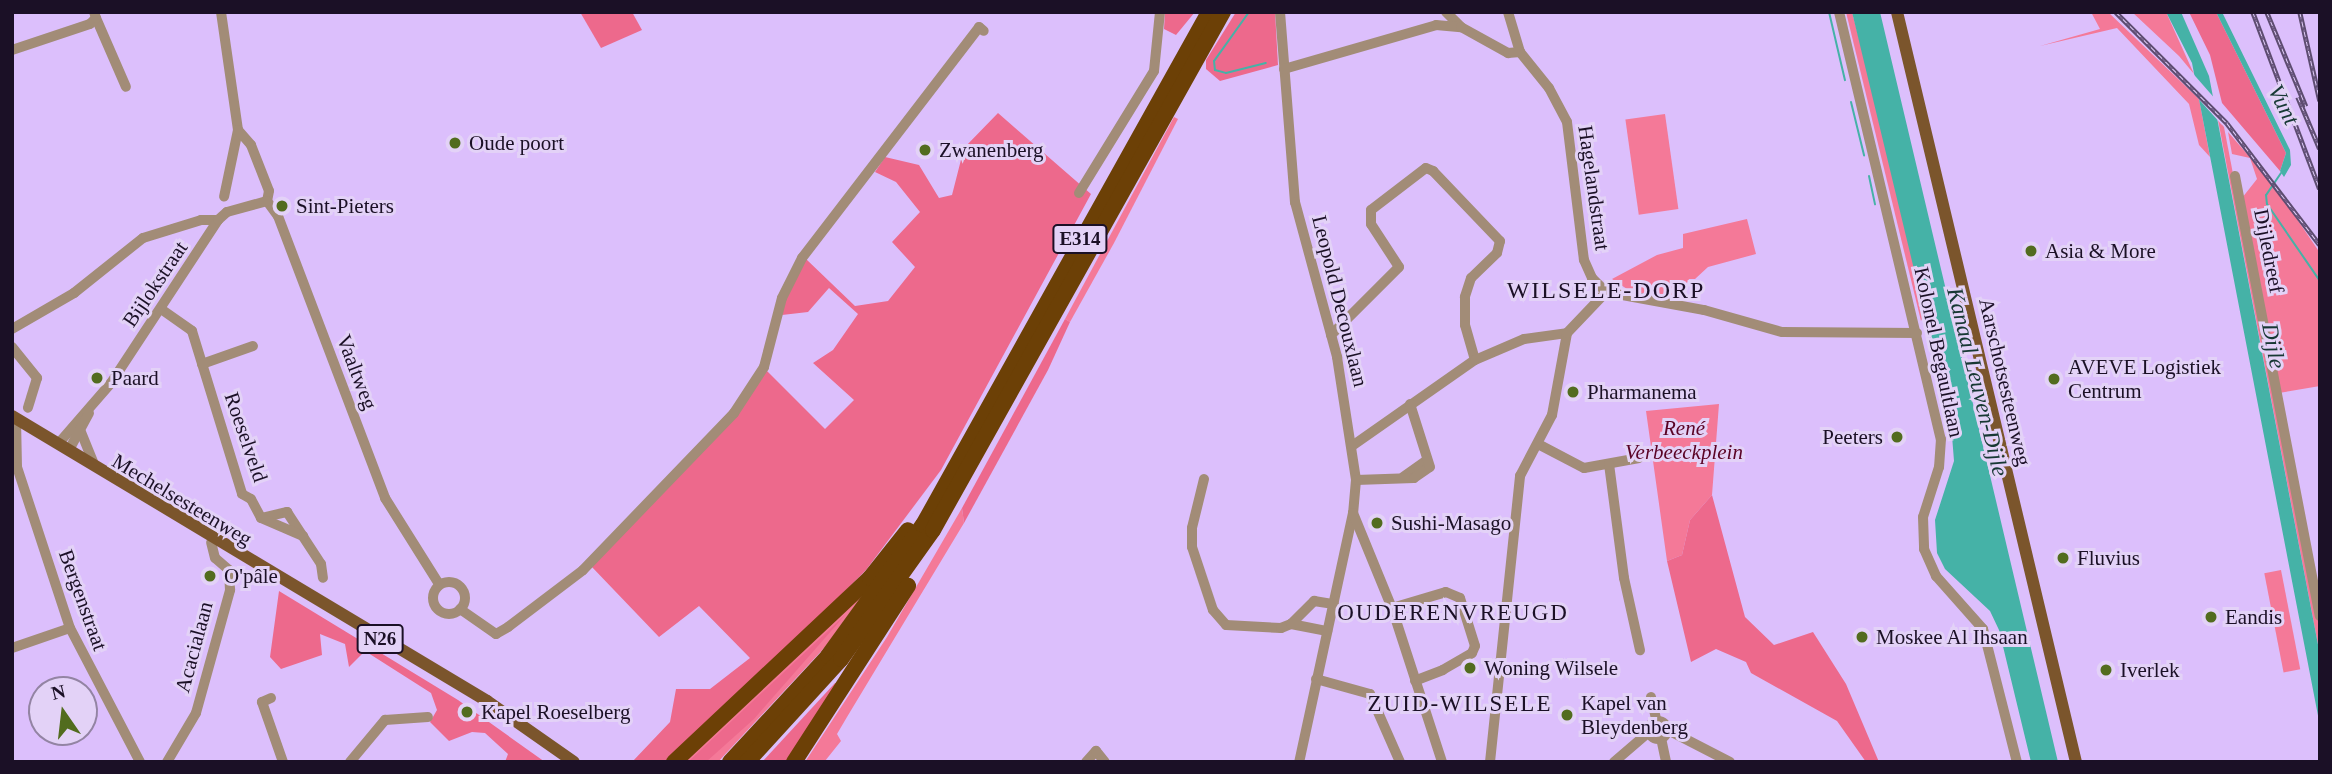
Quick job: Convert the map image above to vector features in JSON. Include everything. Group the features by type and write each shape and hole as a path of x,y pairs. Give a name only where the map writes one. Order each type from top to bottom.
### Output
{"highway":[{"name":"E314","path":"730,762 828,656 882,587 956,468 1209,12"},
{"name":"E314","path":"747,762 832,670 893,591 972,464 1223,12"},
{"path":"794,762 904,593 968,482 972,464"},
{"path":"674,762 870,578 916,520 945,475 956,468"}],"main road":[{"name":"Aarschotsesteenweg","path":"1897,12 2076,762"},
{"name":"Mechelsesteenweg","path":"14,417 93,462 480,700 574,762"},
{"name":"Mechelsesteenweg","path":"64,447 211,542 279,578"},
{"name":"Mechelsesteenweg","path":"480,700 560,762"}],"street":[{"path":"221,12 238,130 224,197"},
{"path":"1079,193 1154,71 1160,12"},
{"name":"Leopold Decouxlaan","path":"1280,12 1295,202 1331,335 1356,480 1353,513 1298,762"},
{"path":"1446,12 1461,27 1508,53 1520,52 1508,12"},
{"name":"Kolonel Begaultlaan","path":"1839,12 1941,439 1939,467 1923,517 1924,549 1936,576 1983,629 2017,762"},
{"path":"12,50 55,38 95,15 126,88"},
{"path":"1284,69 1436,24 1461,27"},
{"name":"Vaaltweg","path":"238,130 251,145 259,165 269,191 267,201 278,216 385,498 439,584 433,594 437,609 447,614 460,609 496,635 583,570 750,392 769,354 782,298 794,272 979,27 984,31"},
{"name":"Hagelandstraat","path":"1520,52 1549,88 1566,122 1584,260 1592,278 1606,292"},
{"path":"1331,335 1399,267 1371,224 1371,210 1426,168 1433,171 1500,241 1497,253 1471,278 1465,298 1465,325 1475,360"},
{"name":"Dijledreef","path":"2235,176 2316,581 2320,616"},
{"path":"12,329 74,293 143,238 201,220 218,220 227,212 267,201"},
{"name":"Bijlokstraat","path":"64,447 161,309 218,220"},
{"path":"1490,762 1520,476 1552,415 1567,333 1606,292 1704,310 1782,332 1917,334"},
{"name":"Roeselveld","path":"161,309 192,331 242,494 251,499 261,518 287,512 321,564 323,578"},
{"path":"1352,446 1475,360 1524,339 1567,333"},
{"path":"12,346 37,378 28,408"},
{"path":"202,364 253,346"},
{"path":"1356,480 1414,478 1428,470 1410,404"},
{"name":"Bijlokstraat","path":"64,447 81,432 90,411"},
{"name":"Bergenstraat","path":"14,417 17,467 70,628 141,762"},
{"path":"16,443 36,431"},
{"path":"81,432 93,462"},
{"path":"1538,444 1584,468 1639,458"},
{"path":"1609,464 1624,578 1640,650"},
{"path":"1204,479 1192,528 1192,547 1213,610 1226,625 1281,628 1291,624 1314,601 1334,604"},
{"path":"1353,513 1392,608 1443,762"},
{"name":"Acacialaan","path":"167,762 196,713 230,590 229,570 215,558 211,542"},
{"path":"439,584 454,582 463,589 465,600 460,609"},
{"path":"1392,608 1446,592 1460,598 1475,646 1472,653 1443,670 1415,681"},
{"path":"1291,624 1327,631"},
{"path":"12,648 70,628"},
{"path":"1317,678 1370,694 1401,762"},
{"path":"1651,697 1663,734 1666,762"},
{"path":"271,698 262,702 283,762"},
{"path":"350,762 385,720 428,718"},
{"path":"1614,762 1657,722"},
{"path":"1649,732 1663,734 1730,762"},
{"path":"1086,762 1096,751 1105,762"}],"green space":[{"path":"1846,12 1852,12 1872,88 1925,312 1921,321"},
{"path":"2091,12 2108,12 2199,99 2210,157 2199,145 2189,104 2117,28 2040,46 2100,29"},
{"path":"2132,12 2166,12 2194,74 2179,56"},
{"path":"1665,114 1678,209 1639,215 1625,120"},
{"path":"1174,117 1178,119 1070,322 1065,319"},
{"path":"2218,120 2224,127 2277,403 2320,631 2320,655"},
{"path":"2228,132 2248,155 2286,203 2320,253 2320,386 2279,393 2242,198 2257,179 2250,158 2232,154"},
{"path":"1747,219 1756,254 1708,267 1695,279 1689,279 1679,299 1630,291 1612,279 1657,255 1683,248 1683,234"},
{"name":"René Verbeeckplein","path":"1719,404 1712,495 1690,520 1682,555 1667,561 1646,411"},
{"path":"962,508 964,523 837,734 841,741 825,761 805,762 887,637"},
{"path":"2281,570 2300,669 2284,672 2264,573"},
{"path":"876,576 826,646 718,762 684,762"}],"shaded area":[{"path":"580,12 632,12 642,30 601,48"},
{"path":"1165,12 1195,12 1176,35 1164,29"},
{"path":"1236,12 1275,12 1278,65 1220,81 1206,69 1206,60"},
{"path":"1852,12 1880,12 2058,762 2031,762 1999,630 1990,611 1945,569 1937,553 1935,520 1954,461 1951,423"},
{"name":"Dijle","path":"2166,12 2181,12 2209,76 2320,655 2320,726 2192,63"},
{"path":"2189,12 2216,12 2286,153 2280,171 2222,103 2210,55"},
{"path":"2216,12 2222,12 2290,150 2291,165 2284,177 2280,171 2286,153"},
{"path":"998,113 1091,194 941,470 866,570 806,631 667,762 632,762 670,722 676,689 710,689 750,658 699,606 659,637 591,566 766,370 825,429 854,400 813,363 833,350 858,314 829,288 808,312 782,315 789,287 806,259 855,306 888,301 915,267 892,242 920,212 896,182 875,172 885,157 919,165 939,198 952,195 964,148"},
{"path":"1065,319 1070,322 1048,370 964,523 962,508"},
{"path":"1712,495 1745,617 1774,645 1813,632 1846,684 1879,762 1866,762 1837,721 1751,673 1746,662 1716,649 1691,662 1667,561 1682,555 1690,520"},
{"path":"279,591 458,700 545,762 505,762 508,754 485,733 472,732 449,741 430,722 437,710 431,693 365,651 349,667 345,644 320,634 322,655 281,669 270,657"},
{"path":"846,614 754,719 706,762 688,762"},
{"path":"835,683 839,684 786,762 762,762"}],"pier":[{"path":"2189,69 2217,101 2222,125 2194,94"}],"waterway":[{"path":"1249,12 1214,61 1215,70 1226,73 1266,63"},
{"path":"1829,12 1845,80"},
{"path":"1851,102 1864,155"},
{"name":"Vunt","path":"2281,173 2266,195 2267,204 2320,281"},
{"path":"1869,176 1875,204"}],"railway":[{"path":"2116,12 2227,123 2320,245"},
{"path":"2253,12 2320,189"},
{"path":"2267,12 2306,106"},
{"path":"2300,12 2320,101"},
{"path":"2298,97 2320,149"}],"place":[{"name":"Oude poort","path":"455,143"},
{"name":"Zwanenberg","path":"925,150"},
{"name":"Sint-Pieters","path":"282,206"},
{"name":"Asia & More","path":"2031,251"},
{"name":"Paard","path":"97,378"},
{"name":"AVEVE Logistiek Centrum","path":"2054,379"},
{"name":"Pharmanema","path":"1573,392"},
{"name":"Peeters","path":"1897,437"},
{"name":"Sushi-Masago","path":"1377,523"},
{"name":"Fluvius","path":"2063,558"},
{"name":"O'pâle","path":"210,576"},
{"name":"Eandis","path":"2211,617"},
{"name":"Moskee Al Ihsaan","path":"1862,637"},
{"name":"Woning Wilsele","path":"1470,668"},
{"name":"Iverlek","path":"2106,670"},
{"name":"Kapel Roeselberg","path":"467,712"},
{"name":"Kapel van Bleydenberg","path":"1567,715"}],"district":[{"name":"WILSELE-DORP","path":"1606,291"},
{"name":"OUDERENVREUGD","path":"1453,613"},
{"name":"ZUID-WILSELE","path":"1460,704"}],"water label":[{"name":"Kanaal Leuven-Dijle","path":"1977,382"}]}
